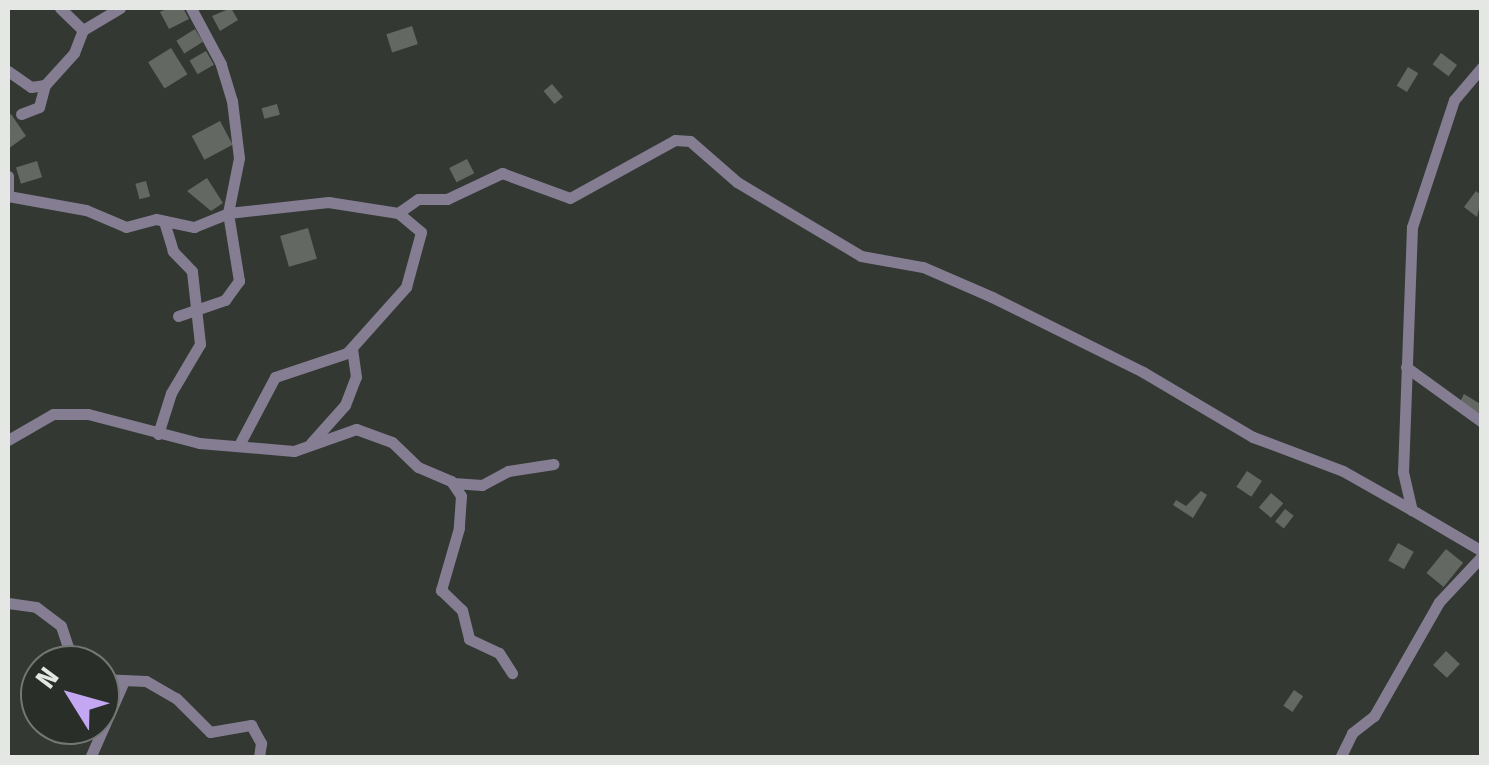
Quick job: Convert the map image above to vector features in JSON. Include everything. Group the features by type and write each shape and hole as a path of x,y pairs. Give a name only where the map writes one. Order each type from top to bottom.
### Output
{"street":[{"path":"60,8 83,30"},
{"path":"21,114 39,107 45,85 74,53 83,30 120,8"},
{"path":"178,316 225,300 239,280 228,213 239,158 232,101 221,64 190,8"},
{"path":"1412,510 1403,472 1412,227 1450,110 1482,67"},
{"path":"8,71 31,86 45,85"},
{"path":"398,213 418,199 447,199 502,173 570,198 657,148 690,141 737,182 861,256 923,268 992,297 1143,372 1253,437 1343,471 1412,510 1482,553 1440,602 1374,716 1352,733 1340,758"},
{"path":"8,176 8,196 86,210 126,227 156,219 165,224 194,226 228,213 328,202 398,213 421,232 416,266 406,287 352,349 275,377 239,445"},
{"path":"158,434 171,393 200,344 192,271 172,252 165,224"},
{"path":"308,446 348,398 356,377 352,349"},
{"path":"1406,367 1482,422"},
{"path":"348,398 352,430"},
{"path":"8,440 53,414 88,414 158,434 294,451 352,430 392,442 418,468 452,483 482,486 508,471 554,464"},
{"path":"452,483 461,496 459,528 441,590 462,610 469,639 498,653 512,673"},
{"path":"8,603 36,607 61,626 67,645"},
{"path":"120,681 146,680 176,698 210,732 251,725 261,743 259,758"},
{"path":"90,758 124,681"}],"building":[{"path":"183,8 189,19 169,29 160,12"},
{"path":"231,8 238,20 220,31 212,16"},
{"path":"412,26 418,44 392,52 386,34"},
{"path":"195,29 203,42 184,53 176,41"},
{"path":"171,48 187,74 165,89 148,62"},
{"path":"206,51 214,65 198,74 190,60"},
{"path":"1441,53 1457,65 1449,76 1433,64"},
{"path":"1408,67 1418,73 1407,92 1397,86"},
{"path":"552,84 563,97 555,104 544,91"},
{"path":"277,104 280,115 264,119 262,108"},
{"path":"11,114 26,136 8,149 8,116"},
{"path":"220,121 233,145 204,160 192,136"},
{"path":"467,159 474,173 456,182 449,168"},
{"path":"37,161 42,177 21,184 16,167"},
{"path":"207,178 223,203 211,211 187,191"},
{"path":"146,181 150,196 140,199 135,184"},
{"path":"1476,191 1482,196 1477,217 1464,207"},
{"path":"308,228 317,259 289,267 280,236"},
{"path":"1464,394 1482,405 1482,415 1460,402"},
{"path":"1247,471 1262,481 1251,497 1236,487"},
{"path":"1201,491 1207,495 1193,518 1173,505 1176,500 1186,506"},
{"path":"1271,493 1283,503 1271,518 1259,508"},
{"path":"1285,509 1294,516 1284,528 1275,522"},
{"path":"1398,543 1414,552 1404,569 1388,560"},
{"path":"1446,549 1463,563 1444,587 1426,573"},
{"path":"1446,651 1460,664 1447,678 1433,665"},
{"path":"1294,690 1303,696 1292,712 1283,706"}]}
